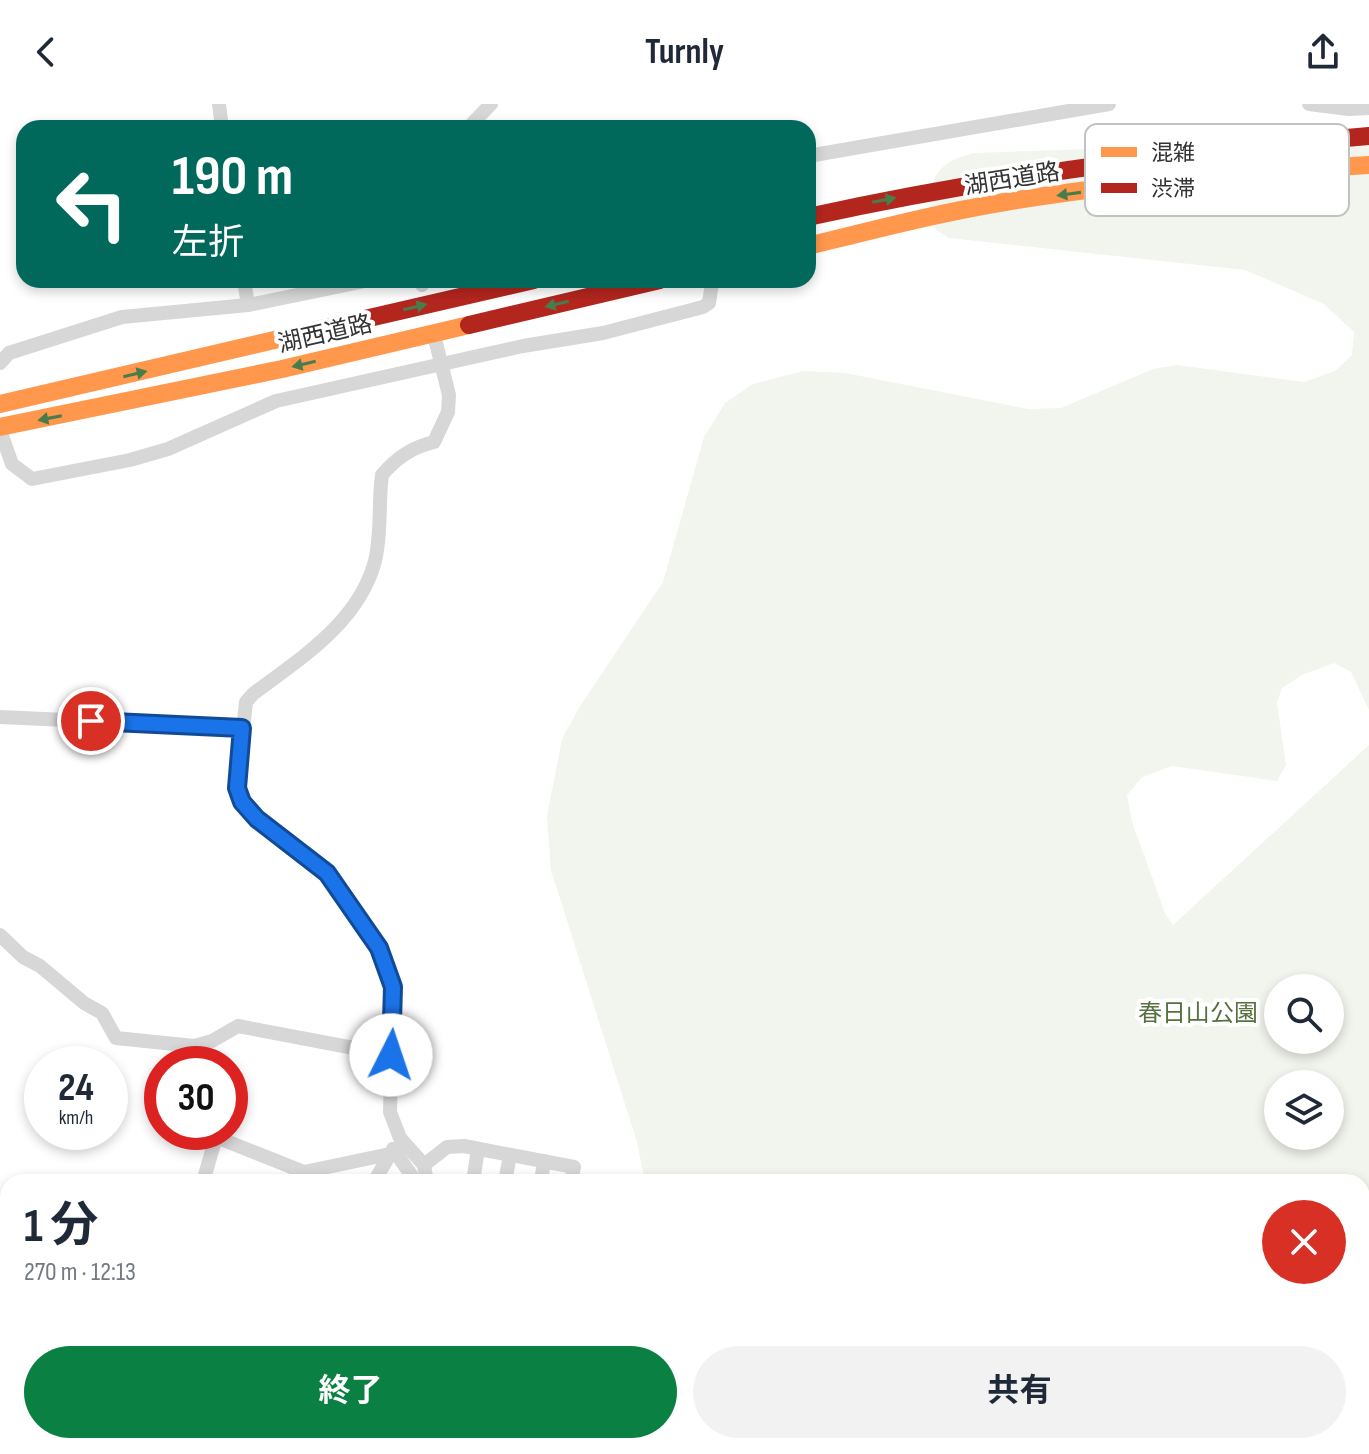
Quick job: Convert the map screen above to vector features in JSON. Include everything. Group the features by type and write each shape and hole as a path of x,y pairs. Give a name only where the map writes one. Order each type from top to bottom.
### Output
{"highway":[{"name":"湖西道路","path":"1349,138 1369,136"},
{"name":"湖西道路","path":"1349,166 1369,165"},
{"name":"湖西道路","path":"816,215 954,187 1085,166"},
{"name":"湖西道路","path":"816,244 1004,202 1085,191"},
{"name":"湖西道路","path":"2,403 499,288"},
{"name":"湖西道路","path":"2,428 282,369 626,288"}],"street":[{"path":"476,120 491,104"},
{"path":"816,155 1109,104"},
{"path":"1309,104 1369,108"},
{"path":"245,288 248,305"},
{"path":"0,363 9,353 122,317 248,305 331,288"},
{"path":"2,428 12,464 32,479 130,460 168,449 276,401 403,375 441,363 603,333 703,307 709,303 711,288"},
{"path":"411,1174 394,1147 390,1112 393,987 379,948 327,873 257,819 242,802 237,788 246,702 312,650 346,617 365,591 375,559 382,475 415,446 434,442 448,412 449,395 436,343"},
{"path":"0,717 242,728"},
{"path":"0,935 23,957 40,966 84,1003 102,1013 116,1038 194,1046 212,1041 238,1026 391,1055"},
{"path":"205,1174 216,1137 304,1172 394,1147 424,1165 426,1174"},
{"path":"379,1174 394,1147"},
{"path":"424,1165 447,1147 478,1149 574,1167 573,1174"},
{"path":"474,1174 478,1149"},
{"path":"506,1174 510,1155"},
{"path":"542,1174 544,1161"}],"green space":[{"name":"春日山公園","path":"1349,140 1369,143 1369,710 1351,672 1334,663 1302,675 1282,688 1277,703 1286,765 1277,781 1172,766 1142,777 1127,795 1132,822 1165,913 1173,925 1369,745 1369,1174 643,1174 637,1142 551,870 547,816 562,739 580,706 663,582 704,437 725,403 753,384 803,371 845,373 1028,409 1061,408 1153,369 1177,365 1304,382 1335,371 1352,355 1354,332 1324,304 1245,270 949,238 936,230 930,203 935,177 948,163 973,153 1085,149 1085,216 1349,216"}],"traffic: slow":[{"path":"1349,166 1369,165"},
{"path":"816,244 955,211 1085,190"},
{"path":"0,427 282,369 469,325"},
{"path":"0,404 317,330"}],"traffic: jam":[{"path":"1349,138 1369,136"},
{"path":"816,215 947,189 1085,167"},
{"path":"317,330 499,288"},
{"path":"469,325 626,288"}],"route":[{"path":"91,721 242,728 237,788 242,802 257,819 327,873 379,948 393,987 391,1055"}]}
